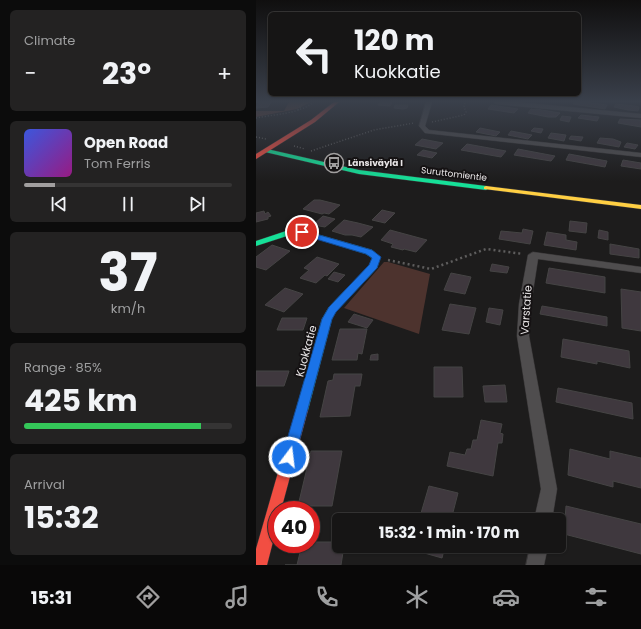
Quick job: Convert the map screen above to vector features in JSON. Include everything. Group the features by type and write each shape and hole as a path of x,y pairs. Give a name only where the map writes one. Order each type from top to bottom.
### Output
{"street":[{"path":"256,157 302,128"},
{"path":"424,128 427,132 641,155"},
{"name":"Suruttomientie","path":"267,151 359,172 641,207"},
{"path":"256,244 289,233 302,232 369,252 376,257"},
{"path":"533,255 641,270"},
{"name":"Varstatie","path":"533,255 525,304 523,336 549,489 544,513"},
{"name":"Kuokkatie","path":"259,565 327,319 332,309 374,266 376,257"},
{"path":"535,565 538,553"}],"path":[{"path":"310,152 367,132 384,128"},
{"path":"376,257 431,269 486,249 533,255"}],"shaded area":[{"path":"384,262 430,274 419,334 344,308"}],"building":[{"path":"482,128 500,132 496,136 476,132"},
{"path":"534,128 543,129 541,133 531,131"},
{"path":"511,131 532,135 528,139 508,135"},
{"path":"551,133 566,135 564,141 548,138"},
{"path":"571,136 583,137 581,141 569,139"},
{"path":"600,138 613,139 621,142 619,147 597,143"},
{"path":"422,139 443,143 436,149 415,145"},
{"path":"627,143 638,145 635,149 624,147"},
{"path":"467,144 506,151 501,157 461,150"},
{"path":"518,149 555,156 551,161 514,155"},
{"path":"423,150 437,153 432,158 417,155"},
{"path":"569,154 607,161 605,167 566,160"},
{"path":"623,160 641,163 641,169 621,166"},
{"path":"314,200 340,205 329,214 322,214 303,209"},
{"path":"382,210 395,213 385,223 372,220"},
{"path":"264,211 265,214 268,212 271,216 268,217 268,219 256,222 256,213"},
{"path":"323,216 335,219 325,227 313,225"},
{"path":"344,220 373,227 361,237 345,235 332,231"},
{"path":"570,221 587,223 586,233 569,231"},
{"path":"523,229 533,231 530,244 499,239 501,231 522,233"},
{"path":"390,230 427,240 416,252 391,247 393,244 381,240"},
{"path":"599,230 608,232 608,240 598,238"},
{"path":"547,232 566,235 566,240 577,242 576,250 544,245"},
{"path":"610,244 639,249 639,258 610,254"},
{"path":"272,245 290,251 266,270 256,267 256,257"},
{"path":"317,257 339,264 327,276 325,275 316,283 300,278 309,270 304,268"},
{"path":"492,264 509,267 507,273 490,271"},
{"path":"549,268 605,277 605,293 546,283"},
{"path":"334,272 345,275 338,282 328,279"},
{"path":"451,273 471,277 465,294 444,290"},
{"path":"285,288 303,294 284,312 265,305"},
{"path":"621,289 641,292 641,331 622,328"},
{"path":"450,304 476,308 469,334 442,330"},
{"path":"542,306 607,317 607,326 540,314"},
{"path":"489,308 503,310 500,325 486,322"},
{"path":"354,314 373,320 367,328 348,322"},
{"path":"282,318 307,318 303,330 277,330"},
{"path":"340,329 367,329 362,354 358,353 357,360 332,360"},
{"path":"563,339 629,351 630,368 597,361 597,364 561,357"},
{"path":"378,354 378,360 370,360 371,355"},
{"path":"434,367 462,367 463,397 434,397"},
{"path":"256,371 289,371 284,386 256,386"},
{"path":"334,374 362,374 360,386 355,386 350,416 320,417 328,381 333,380"},
{"path":"505,385 507,402 485,402 483,386"},
{"path":"558,388 632,403 633,419 556,402"},
{"path":"481,420 502,424 500,433 503,434 502,443 498,443 493,476 447,466 450,452 465,455 467,449 471,449 473,440 477,440"},
{"path":"570,449 610,459 610,451 641,458 641,488 613,481 613,487 568,475"},
{"path":"311,451 342,451 332,506 320,506 320,501 299,501"},
{"path":"429,486 458,493 453,513 421,513"},
{"path":"566,506 641,524 641,554 566,535"},
{"path":"320,542 332,542 332,553 343,553 341,565 297,565 300,553 320,553"},
{"path":"424,553 443,553 442,558"}],"traffic: fast":[{"path":"267,151 359,172 486,188"},
{"path":"256,244 289,233 302,232 369,252 376,257 374,266 332,309 327,319 302,410"}],"traffic: slow":[{"path":"486,188 641,207"}],"traffic: jam":[{"path":"256,157 301,128"},
{"path":"259,565 302,410"}],"place":[{"name":"Länsiväylä I","path":"334,163"}],"route":[{"path":"289,457 327,319 332,309 374,266 376,257 369,252 302,232"}]}
